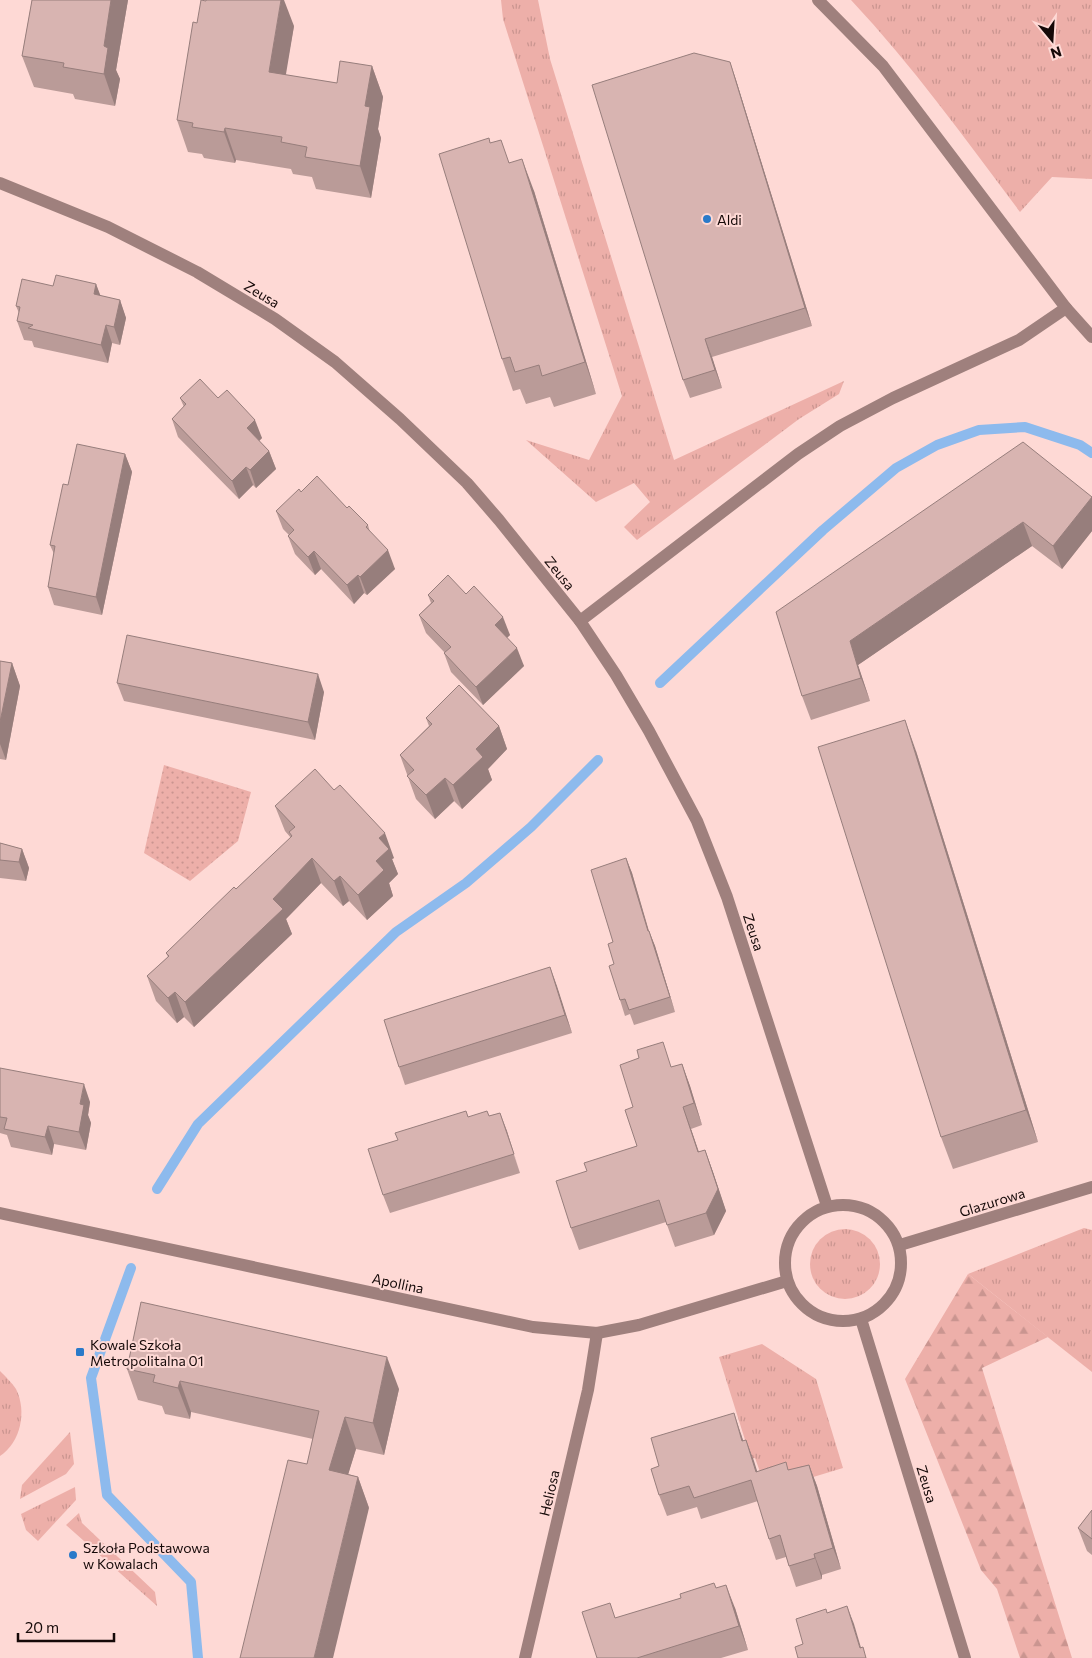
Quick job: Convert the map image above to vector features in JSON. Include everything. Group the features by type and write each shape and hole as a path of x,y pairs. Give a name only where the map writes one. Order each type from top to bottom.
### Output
{"street":[{"path":"818,0 883,66 1066,308 1092,336"},
{"name":"Zeusa","path":"0,184 108,227 197,272 275,319 335,362 400,419 467,483 499,520 580,621 616,675 650,731 697,820 726,896 827,1206"},
{"path":"580,621 798,454 840,426 893,398 1019,340 1066,308"},
{"name":"Glazurowa","path":"900,1245 1092,1187"},
{"path":"849,1204 871,1210 889,1225 900,1245 902,1268 896,1290 882,1308 861,1319 839,1322 816,1315 798,1301 787,1281 785,1258 791,1235 806,1217 827,1206 849,1204"},
{"name":"Apollina","path":"0,1213 533,1327 597,1333 639,1326 787,1281"},
{"name":"Zeusa","path":"861,1319 965,1658"},
{"name":"Heliosa","path":"525,1658 588,1390 597,1333"}],"green space":[{"path":"501,0 538,0 550,59 674,460 844,381 839,394 799,419 637,540 624,527 650,502 634,483 596,502 526,440 589,460 622,396 503,19"},
{"path":"851,0 1092,0 1092,179 1052,177 1020,212 917,77"},
{"path":"164,765 251,792 238,841 190,881 144,853"},
{"path":"1084,1228 1092,1230 1092,1372 968,1274"},
{"path":"845,1229 864,1235 874,1245 880,1264 874,1283 864,1293 845,1299 826,1293 816,1283 810,1264 816,1245 826,1235"},
{"path":"968,1274 1048,1337 982,1368 1072,1658 1020,1658 997,1589 981,1570 905,1379"},
{"path":"762,1344 816,1379 843,1468 767,1491 755,1458 751,1459 719,1357"},
{"path":"0,1371 16,1389 21,1407 21,1416 20,1425 13,1443 0,1456"},
{"path":"70,1432 74,1464 66,1474 20,1499 22,1485"},
{"path":"75,1487 76,1500 38,1541 26,1530 21,1514"},
{"path":"79,1513 82,1523 155,1592 157,1606 66,1525"}],"building":[{"path":"32,0 111,0 104,46 108,48 104,74 63,67 64,63 22,56"},
{"path":"201,0 281,0 269,72 337,83 340,61 372,66 365,106 370,107 360,166 305,157 307,147 281,142 282,137 225,128 224,132 192,127 193,123 177,120 193,22 197,23"},
{"name":"Aldi","path":"694,53 730,62 805,308 705,339 715,370 683,380 592,85"},
{"path":"489,138 490,143 501,140 509,163 522,159 585,362 542,376 539,365 515,372 510,357 502,359 439,154"},
{"path":"56,275 96,284 94,294 120,300 114,327 106,325 101,345 28,328 33,325 17,321 20,307 16,306 22,279 53,286"},
{"path":"200,379 218,398 227,390 255,420 247,428 269,451 250,470 246,467 232,481 172,419 186,404 180,398"},
{"path":"1023,442 1092,497 1053,546 1023,522 850,641 861,678 802,696 776,612"},
{"path":"77,444 125,454 96,597 48,587 55,546 50,545 63,484 68,485"},
{"path":"317,476 347,508 349,506 368,525 366,527 388,550 360,577 358,575 347,585 314,551 308,557 288,536 294,530 276,511 299,489 301,492"},
{"path":"448,575 466,594 474,586 503,617 495,625 517,648 476,687 444,653 451,647 419,615 434,601 428,595"},
{"path":"127,635 318,674 308,722 117,683"},
{"path":"0,661 12,663 0,722"},
{"path":"459,685 499,726 476,749 483,757 453,785 445,778 426,795 407,776 414,770 400,755 432,724 426,718"},
{"path":"905,720 1026,1110 941,1137 818,747"},
{"path":"315,769 334,790 340,785 385,833 379,838 389,849 376,861 384,870 358,895 340,876 334,881 312,858 273,899 283,909 185,1002 175,992 168,998 147,976 169,956 166,953 234,887 236,889 292,836 289,832 295,827 275,806"},
{"path":"0,843 22,849 19,862 0,860"},
{"path":"626,858 670,997 629,1010 625,999 620,1000 609,966 614,964 608,944 613,942 591,870"},
{"path":"550,967 565,1015 399,1067 384,1020"},
{"path":"663,1042 671,1067 682,1064 694,1103 683,1107 698,1152 705,1150 718,1189 706,1213 667,1225 659,1200 571,1228 556,1181 587,1171 584,1163 637,1146 625,1110 633,1107 620,1065 639,1058 637,1050"},
{"path":"0,1068 84,1084 80,1104 84,1105 79,1132 48,1126 45,1137 4,1129 7,1118 0,1117"},
{"path":"466,1111 468,1117 487,1111 489,1116 500,1113 514,1154 383,1195 368,1149 398,1140 395,1133"},
{"path":"141,1302 387,1357 373,1423 345,1417 329,1470 358,1477 314,1658 240,1658 288,1460 307,1464 319,1411 180,1381 178,1388 153,1382 155,1375 127,1369"},
{"path":"734,1413 742,1441 746,1440 756,1472 786,1462 788,1470 809,1465 833,1548 814,1554 815,1558 789,1566 780,1535 769,1539 751,1480 694,1498 689,1486 659,1495 651,1469 659,1466 651,1438"},
{"path":"1092,1510 1092,1539 1078,1528"},
{"path":"714,1583 716,1588 726,1585 739,1626 637,1658 597,1658 582,1612 610,1603 615,1618 681,1598 680,1594"},
{"path":"847,1606 860,1648 863,1647 866,1658 798,1658 795,1647 803,1644 796,1619 826,1609 827,1613"}],"waterway":[{"path":"660,683 823,530 896,468 937,445 979,430 1025,427 1080,445 1092,453"},
{"path":"157,1189 198,1124 396,932 466,883 531,827 598,760"},
{"path":"131,1268 91,1378 107,1495 191,1582 198,1658"}],"place":[{"name":"Aldi","path":"707,219"},
{"name":"Kowale Szkoła Metropolitalna 01","path":"80,1352"},
{"name":"Szkoła Podstawowa w Kowalach","path":"73,1555"}]}
